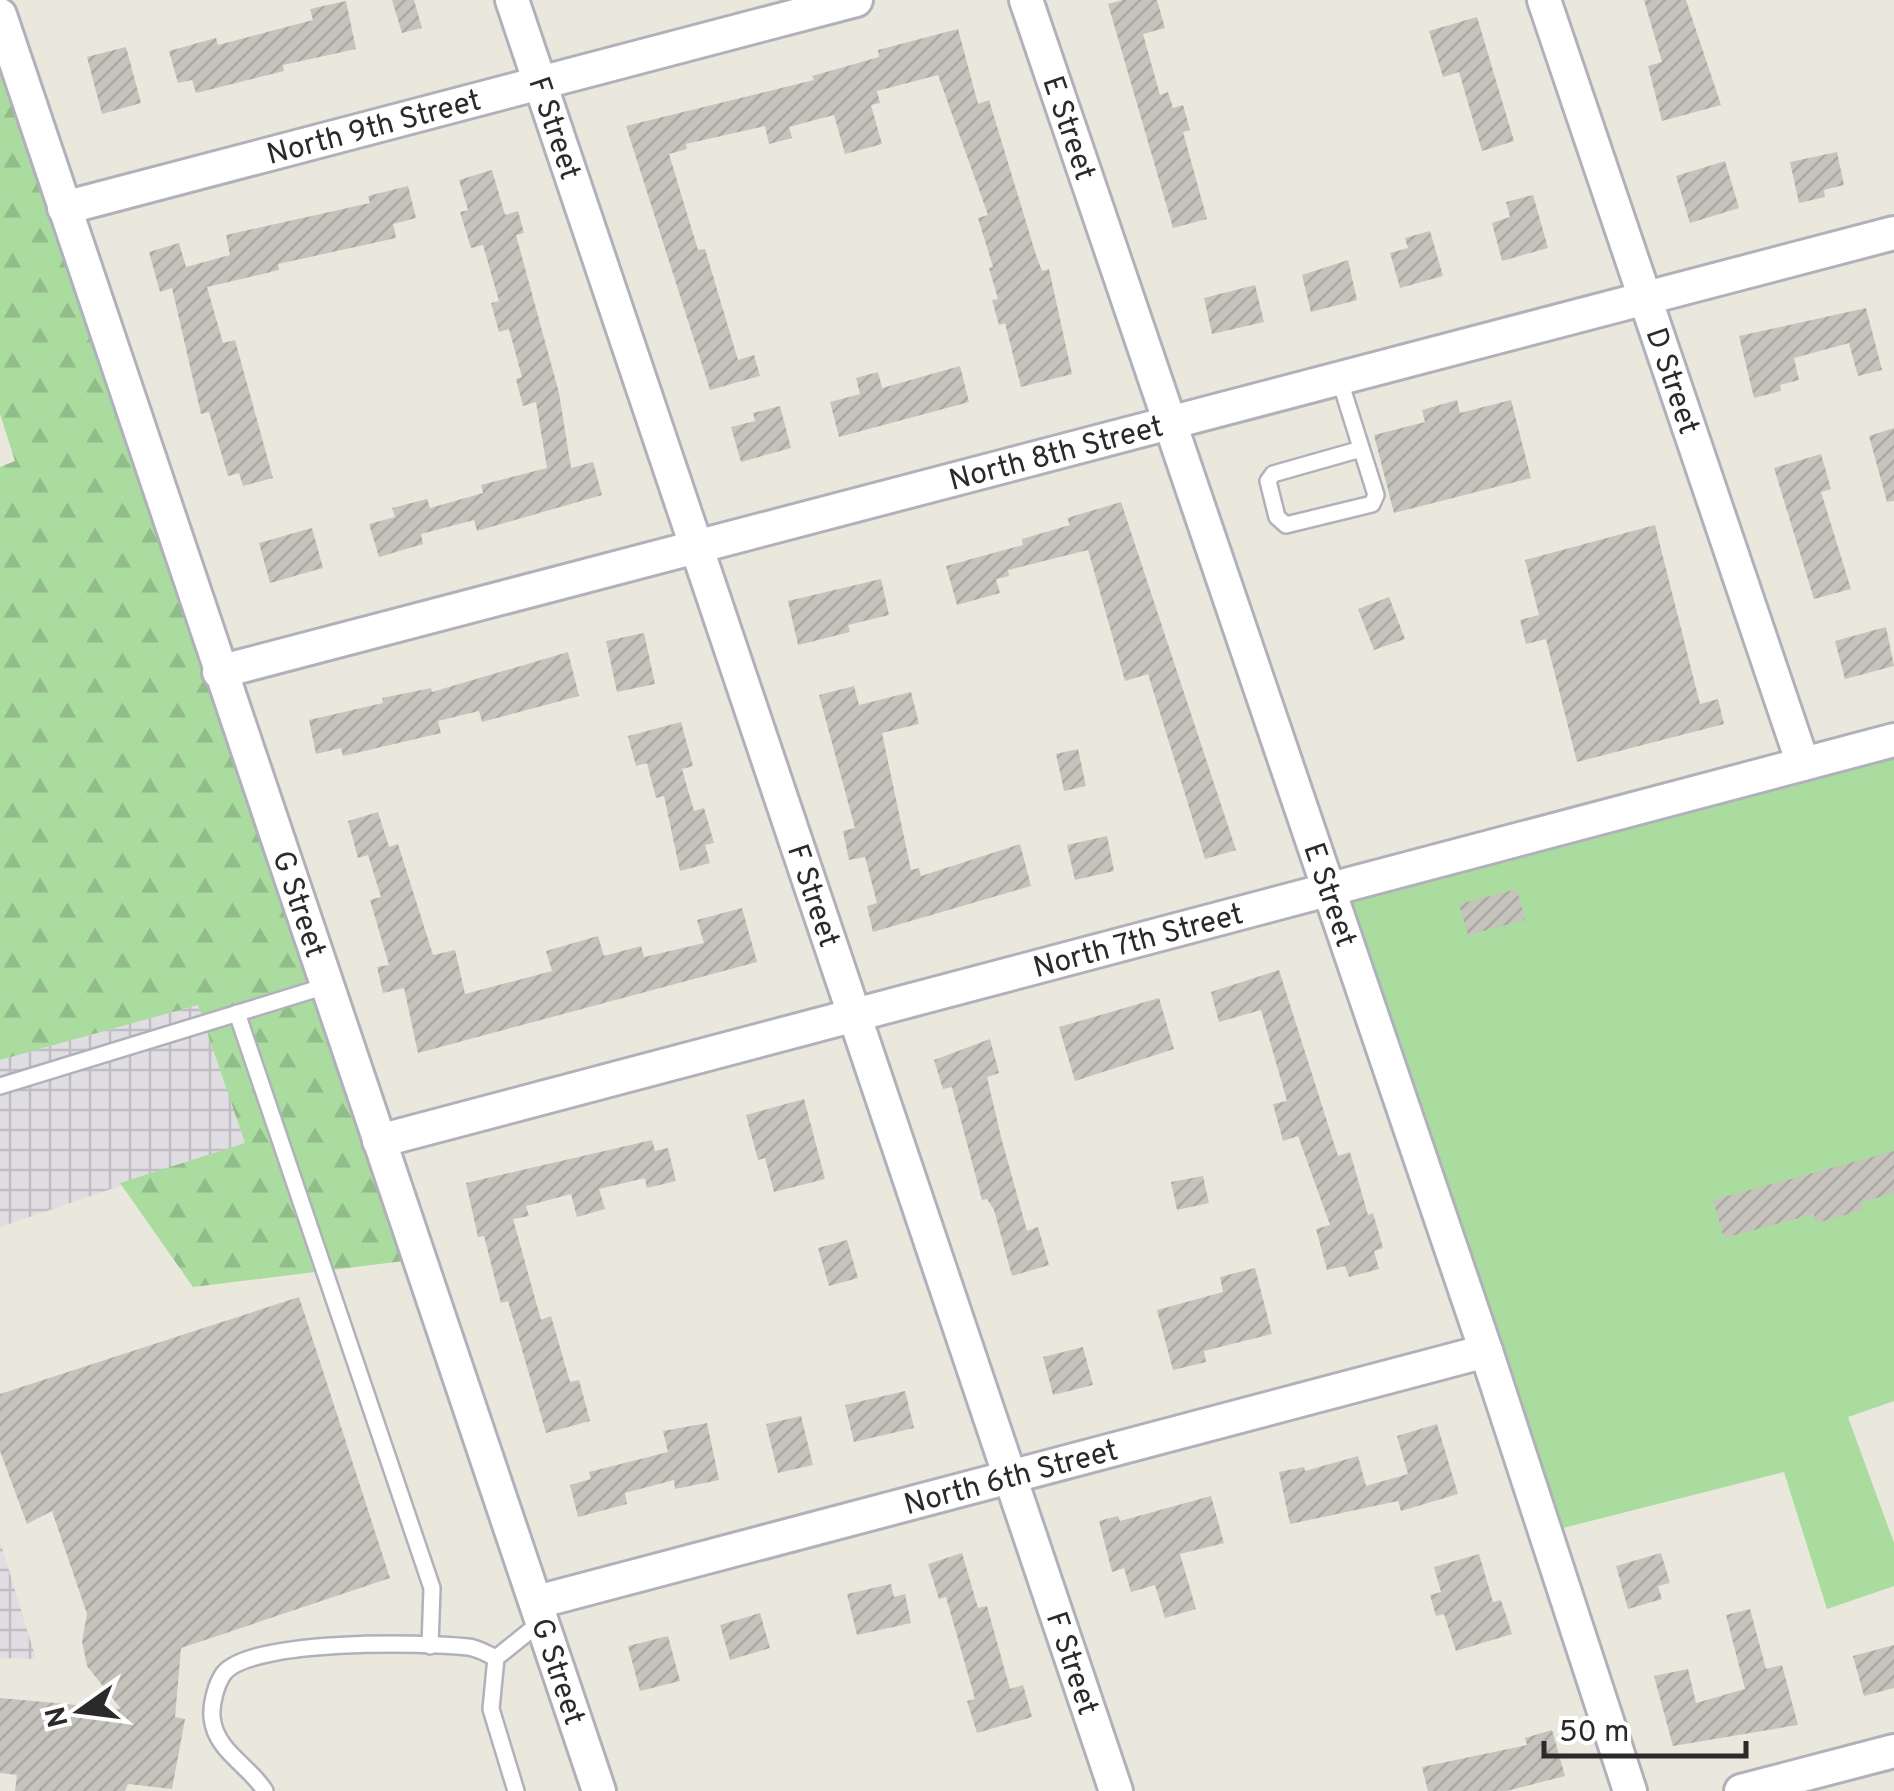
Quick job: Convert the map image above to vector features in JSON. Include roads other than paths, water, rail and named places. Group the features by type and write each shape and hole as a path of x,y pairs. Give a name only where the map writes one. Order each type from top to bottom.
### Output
{"street":[{"name":"F Street","path":"512,0 1116,1791"},
{"name":"North 9th Street","path":"64,208 856,0"},
{"name":"E Street","path":"1026,0 1486,1351 1630,1791"},
{"name":"D Street","path":"1544,0 1803,764"},
{"name":"G Street","path":"0,15 599,1791"},
{"name":"North 8th Street","path":"219,672 1894,234"},
{"name":"North 7th Street","path":"380,1141 1894,740"},
{"name":"North 6th Street","path":"540,1611 1010,1477 1486,1351"},
{"path":"1741,1791 1894,1751"}],"lane":[{"path":"1340,380 1362,449 1376,495 1372,504 1286,526 1278,517 1268,481 1273,474 1362,449"},
{"path":"0,1086 326,986"},
{"path":"237,1013 432,1588 430,1646"},
{"path":"516,1791 490,1709 496,1658 540,1611"},
{"path":"266,1791 230,1755 212,1720 213,1699 224,1672 242,1661 327,1646 472,1647 496,1658"}]}
